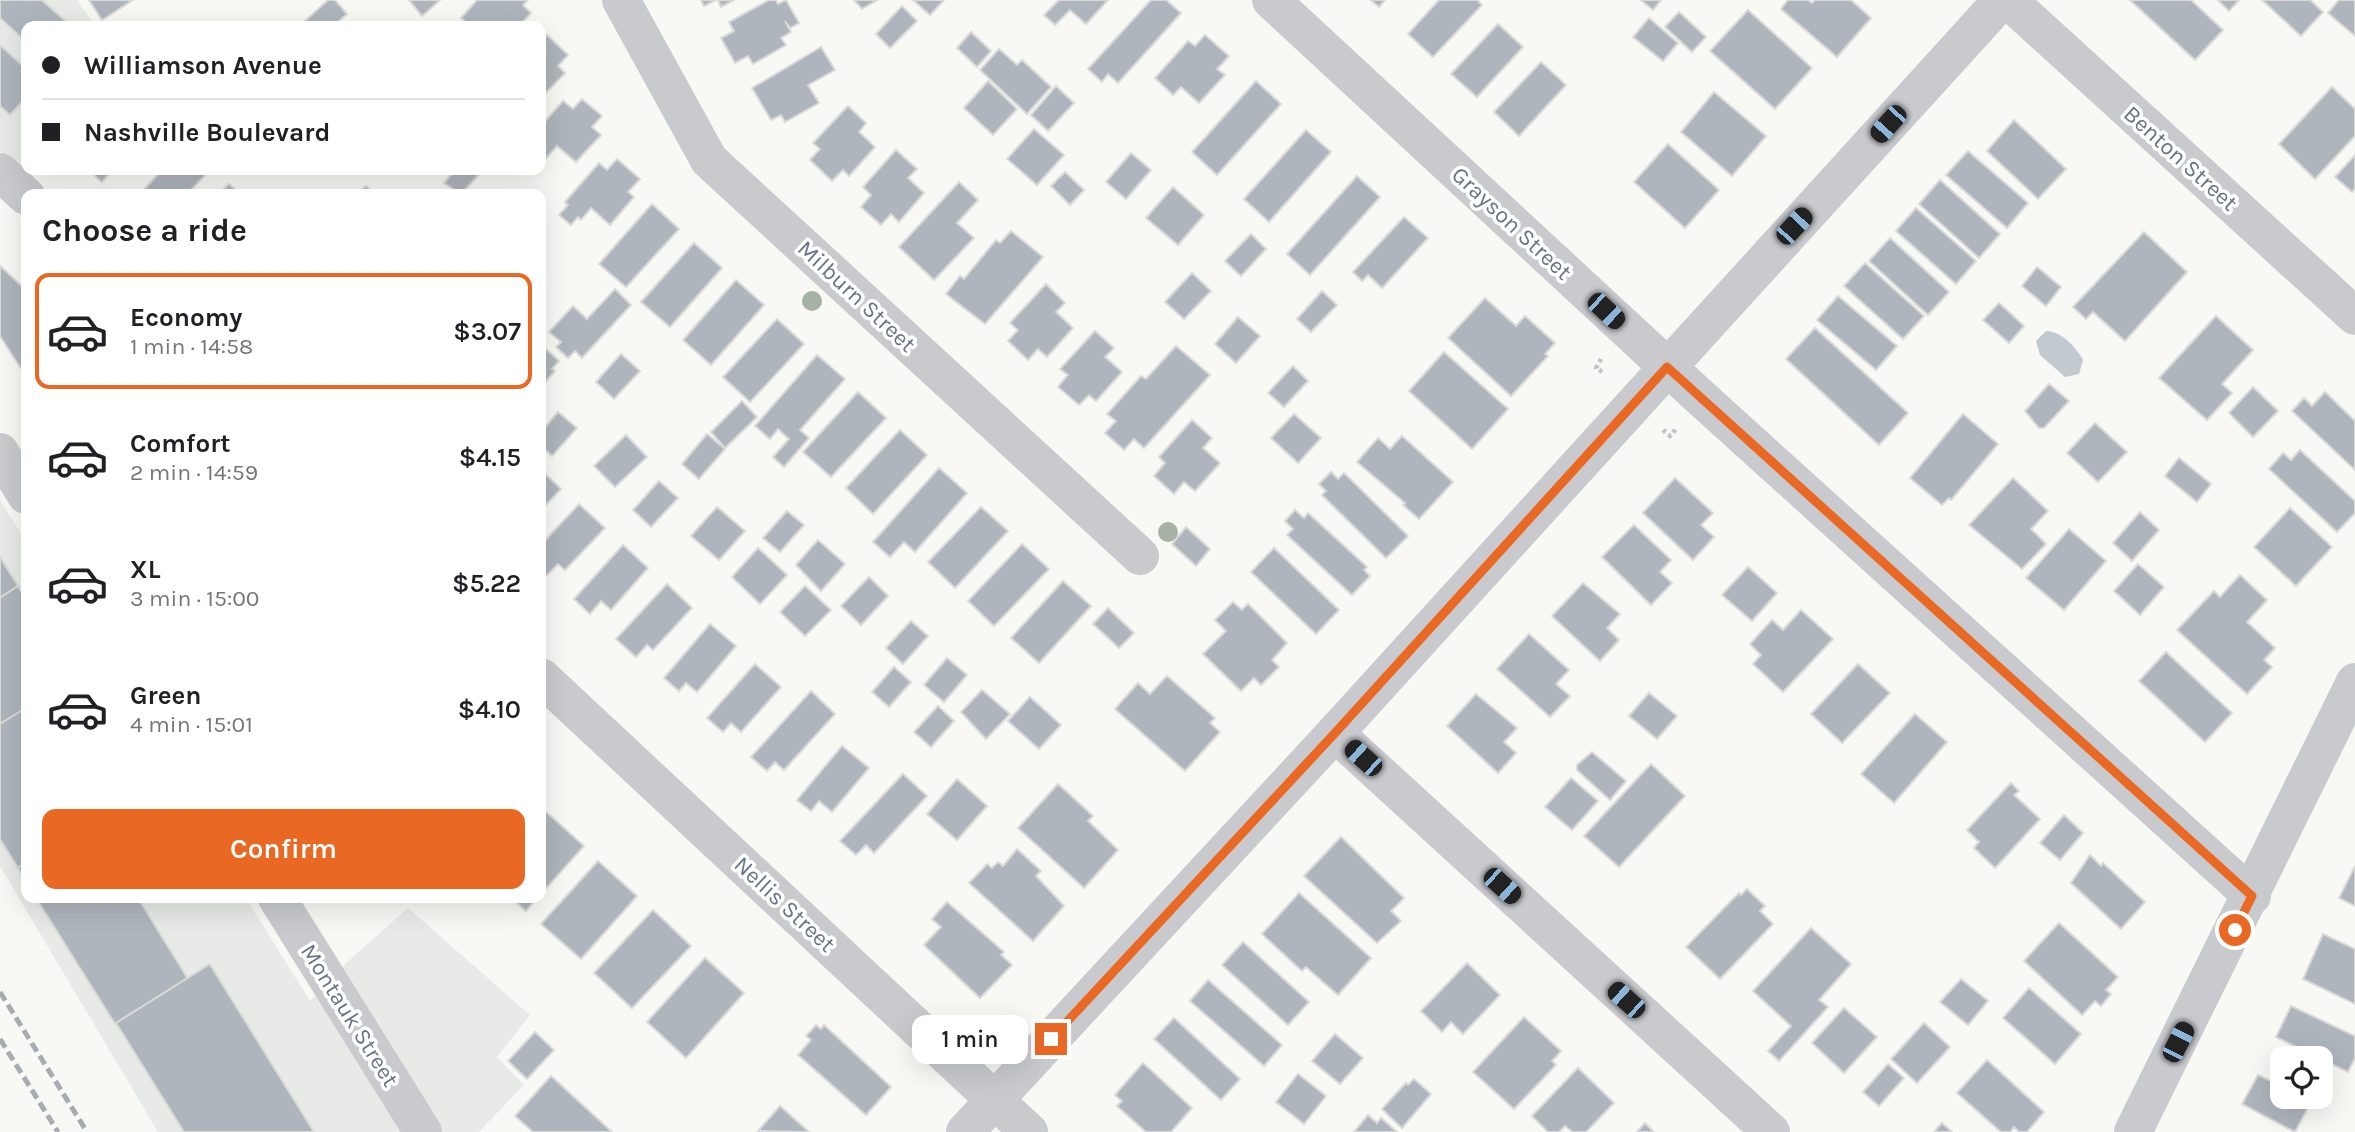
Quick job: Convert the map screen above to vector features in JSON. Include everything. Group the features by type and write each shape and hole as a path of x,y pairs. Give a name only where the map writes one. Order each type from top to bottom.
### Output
{"street":[{"name":"Milburn Street","path":"621,0 709,160 1140,556"},
{"name":"Grayson Street","path":"1271,0 1667,367 2252,896"},
{"path":"965,1132 1335,733 2002,0"},
{"name":"Benton Street","path":"2008,0 2355,316"},
{"path":"0,172 21,191"},
{"path":"0,453 21,487"},
{"name":"Nellis Street","path":"546,682 1029,1132"},
{"path":"2133,1132 2252,896 2355,682"},
{"path":"1335,733 1770,1132"},
{"name":"Montauk Street","path":"280,903 423,1132"}],"path":[{"path":"1603,355 1596,368 1604,373"}],"shaded area":[{"path":"0,0 77,0 92,21 21,21 21,171 0,151"},
{"path":"2046,331 2062,337 2076,350 2083,360 2079,374 2065,377 2040,355 2036,341"},
{"path":"0,500 21,534 21,901 0,866"},
{"path":"22,903 249,903 310,1001 346,963 408,908 530,1015 497,1057 524,1085 479,1132 158,1132"}],"building":[{"path":"0,0 42,0 65,21 21,21 21,37 0,18"},
{"path":"89,0 133,0 102,20"},
{"path":"328,0 335,0 347,14 339,21 305,21"},
{"path":"409,0 440,0 422,16"},
{"path":"477,0 528,0 523,5 531,13 524,21 464,21 461,18"},
{"path":"701,0 716,0 704,6"},
{"path":"718,0 734,0 721,7"},
{"path":"769,0 776,0 778,4 786,0 799,23 790,28 785,21 791,32 781,38 786,45 753,64 748,56 735,63 721,38 734,31 729,22"},
{"path":"854,0 877,0 862,9"},
{"path":"913,0 944,0 930,15"},
{"path":"1059,0 1108,0 1086,24 1070,10 1055,25 1044,15"},
{"path":"1151,0 1166,0 1181,13 1118,83 1108,74 1102,82 1088,69"},
{"path":"1371,0 1385,0 1379,7"},
{"path":"1439,0 1477,0 1482,5 1433,57 1408,34"},
{"path":"1641,0 1661,0 1653,10"},
{"path":"1788,0 1808,0 1812,3 1815,0 1851,0 1871,18 1837,57 1781,9"},
{"path":"2130,0 2191,0 2223,30 2195,60"},
{"path":"2218,0 2239,0 2229,11"},
{"path":"2262,0 2310,0 2323,12 2301,36"},
{"path":"2339,0 2355,0 2355,36 2328,13"},
{"path":"902,6 917,21 890,48 876,34"},
{"path":"1748,10 1812,68 1775,109 1710,51"},
{"path":"1679,12 1706,37 1692,52 1665,27"},
{"path":"1649,18 1678,43 1663,61 1633,37"},
{"path":"1498,24 1523,47 1477,97 1451,74"},
{"path":"971,32 991,51 977,67 957,48"},
{"path":"1205,35 1229,56 1217,69 1225,75 1199,103 1181,87 1173,95 1155,78 1188,41 1195,46"},
{"path":"546,36 568,55 558,66 565,73 546,93"},
{"path":"0,45 21,64 21,103 10,115 0,106"},
{"path":"821,47 835,70 808,85 819,103 785,122 781,115 771,120 752,88"},
{"path":"999,49 1017,65 1022,60 1051,87 1027,114 980,70"},
{"path":"1541,62 1566,85 1519,136 1494,112"},
{"path":"988,81 1017,109 993,135 964,108"},
{"path":"1256,81 1281,104 1217,175 1192,152"},
{"path":"1056,86 1074,103 1048,131 1031,115"},
{"path":"2332,87 2355,109 2355,136 2315,179 2279,144"},
{"path":"1714,92 1766,136 1732,176 1681,132"},
{"path":"582,99 602,116 592,127 601,135 576,162 557,146 546,158 546,120 563,101 573,109"},
{"path":"848,106 866,123 859,132 875,147 849,176 843,170 832,181 810,160 820,149 813,143"},
{"path":"2014,120 2066,169 2038,199 1987,151"},
{"path":"1034,129 1064,155 1037,185 1007,159"},
{"path":"1306,130 1331,152 1269,222 1244,199"},
{"path":"1668,144 1719,190 1685,228 1634,182"},
{"path":"896,150 917,169 908,178 924,193 899,222 891,214 881,225 861,207 871,195 863,187"},
{"path":"1968,151 2028,203 2007,228 1946,175"},
{"path":"1131,153 1151,170 1126,199 1106,182"},
{"path":"2355,155 2355,189 2352,192 2335,177"},
{"path":"617,159 640,179 628,192 634,197 610,225 591,208 581,220 578,217 571,225 559,215 568,205 565,202 599,163 607,170"},
{"path":"1065,172 1084,190 1070,205 1051,186"},
{"path":"94,175 108,175 102,182"},
{"path":"157,175 205,175 192,189 145,189"},
{"path":"451,175 478,175 466,189 453,189 444,183"},
{"path":"1357,176 1380,197 1310,275 1287,254"},
{"path":"1940,180 2000,234 1979,258 1919,204"},
{"path":"959,182 978,200 957,223 974,238 934,280 899,247"},
{"path":"1173,187 1204,215 1178,245 1146,218"},
{"path":"652,204 679,229 626,287 599,264"},
{"path":"1916,208 1976,261 1956,284 1896,231"},
{"path":"1404,217 1428,238 1382,288 1368,275 1362,281 1353,272"},
{"path":"1011,231 1043,257 985,324 946,294 960,276 964,279 996,240 1000,243"},
{"path":"2144,232 2187,272 2125,341 2093,312 2086,319 2073,307"},
{"path":"1251,234 1266,249 1241,276 1225,261"},
{"path":"1890,238 1949,292 1928,315 1869,261"},
{"path":"694,243 722,268 670,327 641,302"},
{"path":"1865,263 1924,316 1903,339 1844,286"},
{"path":"0,266 21,285 21,368 0,336"},
{"path":"2037,267 2061,287 2046,306 2022,286"},
{"path":"1192,273 1211,291 1184,319 1165,302"},
{"path":"736,280 764,305 711,365 683,340"},
{"path":"1046,284 1065,303 1056,312 1073,328 1047,357 1038,349 1028,360 1008,341 1018,330 1010,323"},
{"path":"615,289 631,305 582,358 575,351 568,358 556,347 561,342 549,332 573,306 587,319"},
{"path":"1322,291 1337,305 1311,332 1297,319"},
{"path":"1838,296 1897,346 1876,370 1817,320"},
{"path":"1485,298 1516,326 1525,316 1555,343 1545,354 1548,356 1511,396 1448,338"},
{"path":"1999,303 2024,326 2009,343 1983,320"},
{"path":"2216,316 2253,350 2222,384 2232,393 2207,420 2159,378"},
{"path":"1238,317 1260,336 1236,363 1215,344"},
{"path":"777,319 804,344 750,402 723,377"},
{"path":"1815,328 1908,413 1879,445 1786,359"},
{"path":"1095,331 1114,348 1105,357 1122,372 1096,401 1089,395 1079,405 1058,387 1068,375 1060,369"},
{"path":"1176,346 1210,375 1144,448 1134,439 1124,450 1105,433 1116,421 1107,414 1141,376 1146,379"},
{"path":"546,349 559,361 552,369 555,371 546,381"},
{"path":"1444,352 1508,409 1472,449 1409,391"},
{"path":"621,354 640,371 614,399 596,382"},
{"path":"817,355 845,379 800,430 809,438 784,467 773,457 789,439 778,429 770,439 755,426"},
{"path":"1293,366 1308,381 1284,407 1268,393"},
{"path":"2049,384 2069,401 2044,428 2039,428 2025,411"},
{"path":"2253,387 2278,411 2253,437 2229,413"},
{"path":"858,392 886,418 831,477 803,452"},
{"path":"2325,392 2355,421 2355,470 2292,411 2304,398 2312,406"},
{"path":"742,401 757,417 725,448 711,432"},
{"path":"558,412 577,428 552,456 546,451 546,426"},
{"path":"1294,414 1321,438 1298,463 1271,438"},
{"path":"1963,414 1998,444 1951,500 1949,498 1942,505 1910,478"},
{"path":"1192,420 1212,438 1203,448 1220,463 1195,491 1184,482 1174,494 1154,476 1165,463 1159,457"},
{"path":"2095,423 2127,452 2098,482 2067,453"},
{"path":"900,430 927,455 873,514 846,488"},
{"path":"707,434 725,449 699,479 682,464"},
{"path":"626,435 647,457 615,487 594,466"},
{"path":"1402,436 1453,482 1419,519 1403,505 1405,503 1357,462 1378,438 1390,449"},
{"path":"2300,450 2355,501 2355,513 2337,532 2269,469 2283,453 2291,460"},
{"path":"2179,458 2211,484 2197,502 2165,476"},
{"path":"939,468 967,493 915,552 904,542 890,557 873,542"},
{"path":"1331,472 1338,479 1344,473 1408,536 1386,558 1322,495 1326,491 1319,484"},
{"path":"546,475 561,489 546,505"},
{"path":"1675,478 1713,513 1701,525 1714,537 1693,560 1643,513"},
{"path":"2013,478 2048,511 2031,529 2046,544 2022,569 1969,525"},
{"path":"659,481 678,498 651,527 633,510"},
{"path":"579,504 605,528 565,570 558,564 546,576 546,540"},
{"path":"717,507 745,531 719,560 691,536"},
{"path":"981,507 1008,531 955,588 928,562"},
{"path":"2290,508 2332,547 2296,586 2254,547"},
{"path":"1295,510 1304,518 1308,513 1367,567 1364,570 1370,576 1352,595 1287,535 1293,529 1285,521"},
{"path":"787,511 804,525 780,552 763,538"},
{"path":"2140,512 2159,530 2132,561 2113,543"},
{"path":"1634,525 1671,560 1660,572 1672,583 1651,605 1602,557"},
{"path":"1186,527 1210,549 1196,566 1172,544"},
{"path":"2069,529 2106,561 2064,610 2026,578"},
{"path":"818,540 845,564 821,591 796,565"},
{"path":"1022,544 1049,569 994,626 968,601"},
{"path":"623,545 648,568 611,610 601,601 590,614 574,599"},
{"path":"758,548 787,575 760,604 732,577"},
{"path":"1274,548 1339,610 1316,634 1251,572"},
{"path":"0,557 18,586 0,598"},
{"path":"2138,564 2164,587 2140,615 2114,591"},
{"path":"1748,567 1777,593 1752,621 1722,595"},
{"path":"2240,575 2267,600 2247,622 2275,648 2264,660 2272,667 2247,694 2177,630 2214,591 2220,597"},
{"path":"869,577 888,596 861,625 841,606"},
{"path":"1063,581 1091,606 1039,663 1011,638"},
{"path":"1583,583 1620,614 1607,628 1619,640 1600,661 1552,616"},
{"path":"667,584 692,608 653,650 647,645 636,657 616,639"},
{"path":"18,586 21,591 21,711 0,724 0,598"},
{"path":"805,586 831,610 805,636 780,612"},
{"path":"1233,602 1242,610 1248,604 1287,643 1272,660 1279,667 1261,685 1254,678 1241,691 1203,654 1226,631 1215,620"},
{"path":"1108,608 1134,633 1119,648 1093,624"},
{"path":"1801,610 1833,639 1783,692 1753,664 1761,655 1750,644 1772,620 1783,630"},
{"path":"911,621 928,636 903,664 886,648"},
{"path":"710,624 736,646 697,692 686,683 679,691 664,678"},
{"path":"1529,634 1569,670 1556,684 1570,696 1550,717 1497,669"},
{"path":"2166,652 2232,713 2205,742 2139,681"},
{"path":"947,658 967,675 944,702 924,685"},
{"path":"755,664 781,687 741,732 731,723 723,732 707,718"},
{"path":"1858,664 1890,693 1842,743 1811,714"},
{"path":"894,667 911,682 889,707 872,692"},
{"path":"1167,676 1215,718 1210,723 1220,732 1185,771 1115,709 1138,683 1150,694"},
{"path":"982,690 1010,714 986,739 961,712"},
{"path":"811,691 835,714 784,770 775,762 767,771 751,757"},
{"path":"1649,693 1677,716 1657,739 1629,716"},
{"path":"1476,694 1517,728 1504,742 1516,753 1498,773 1447,726"},
{"path":"1030,697 1061,725 1039,749 1008,721"},
{"path":"938,706 954,721 931,747 914,732"},
{"path":"21,711 21,866 18,868 0,839 0,724"},
{"path":"1915,714 1947,742 1894,803 1861,774"},
{"path":"842,746 869,768 832,812 819,801 811,811 797,800"},
{"path":"1592,752 1626,781 1610,800 1577,770 1577,765"},
{"path":"1651,764 1685,796 1619,867 1584,836"},
{"path":"903,774 927,796 874,853 866,845 856,855 840,841"},
{"path":"1571,778 1598,801 1572,830 1545,807"},
{"path":"957,779 987,806 957,840 927,814"},
{"path":"2011,783 2019,791 2014,795 2040,819 1995,868 1974,848 1979,842 1967,830"},
{"path":"1058,784 1093,816 1088,821 1118,850 1084,888 1018,828"},
{"path":"546,812 584,846 546,888"},
{"path":"2064,815 2083,833 2060,860 2040,843"},
{"path":"1341,837 1404,898 1391,911 1401,921 1377,943 1304,876"},
{"path":"1017,849 1041,871 1036,876 1064,906 1033,941 969,883 987,864 992,868 998,862 1003,866"},
{"path":"2090,855 2101,866 2103,863 2145,902 2121,929 2071,883"},
{"path":"598,861 637,896 581,959 541,924"},
{"path":"2355,866 2355,906 2339,898"},
{"path":"1747,889 1765,906 1760,911 1773,924 1720,979 1686,947 1739,893 1741,895"},
{"path":"1299,893 1371,958 1338,995 1306,967 1302,971 1262,934"},
{"path":"947,902 1004,952 1001,955 1012,965 980,998 924,945 941,927 932,919"},
{"path":"39,903 141,903 188,979 115,1024"},
{"path":"517,903 533,903 526,911"},
{"path":"653,910 691,946 632,1008 594,973"},
{"path":"2059,923 2118,977 2106,990 2111,994 2101,1006 2095,1001 2082,1015 2024,961"},
{"path":"1811,928 1851,964 1819,1000 1828,1007 1779,1061 1768,1051 1791,1026 1753,991"},
{"path":"2323,934 2355,949 2355,1004 2303,979"},
{"path":"1243,942 1309,1002 1288,1025 1222,965"},
{"path":"705,958 744,993 686,1058 647,1022"},
{"path":"1467,963 1500,995 1463,1034 1451,1022 1442,1032 1421,1011"},
{"path":"210,964 314,1132 184,1132 116,1023"},
{"path":"1961,979 1988,1001 1968,1025 1940,1002"},
{"path":"1208,980 1282,1045 1264,1066 1190,1001"},
{"path":"2029,988 2081,1034 2055,1064 2003,1018"},
{"path":"2291,1006 2355,1036 2355,1058 2348,1072 2333,1065 2333,1046 2295,1046 2276,1037"},
{"path":"1844,1008 1877,1037 1844,1073 1812,1043"},
{"path":"1524,1017 1561,1051 1552,1061 1556,1065 1514,1109 1473,1072"},
{"path":"1174,1018 1240,1079 1221,1100 1154,1039"},
{"path":"1924,1023 1950,1047 1917,1083 1891,1059"},
{"path":"816,1025 821,1029 824,1025 891,1087 866,1115 798,1055 811,1040 806,1036"},
{"path":"535,1032 554,1050 527,1079 508,1061"},
{"path":"1335,1034 1363,1058 1340,1084 1312,1061"},
{"path":"1987,1060 2044,1112 2027,1132 2019,1132 2014,1127 2010,1132 2001,1132 1957,1093"},
{"path":"1143,1063 1192,1108 1171,1132 1146,1132 1117,1106 1122,1101 1115,1095"},
{"path":"1888,1064 1904,1078 1879,1106 1863,1092"},
{"path":"1578,1068 1614,1103 1586,1132 1573,1132 1565,1126 1559,1132 1548,1132 1532,1116"},
{"path":"1298,1074 1326,1096 1304,1124 1276,1102"},
{"path":"2258,1075 2270,1080 2270,1109 2307,1109 2295,1132 2242,1104"},
{"path":"551,1076 612,1132 533,1132 515,1116"},
{"path":"1414,1079 1431,1094 1402,1128 1382,1109 1406,1083 1408,1085"},
{"path":"780,1106 809,1132 758,1131"},
{"path":"1368,1115 1377,1123 1381,1118 1397,1132 1354,1132"},
{"path":"1645,1123 1654,1132 1637,1132"},
{"path":"1942,1123 1952,1132 1934,1132"}],"railway":[{"path":"0,992 87,1132"},
{"path":"0,1039 58,1132"}],"route":[{"path":"1051,1039 1335,733 1667,367 2252,896 2235,930"}]}
